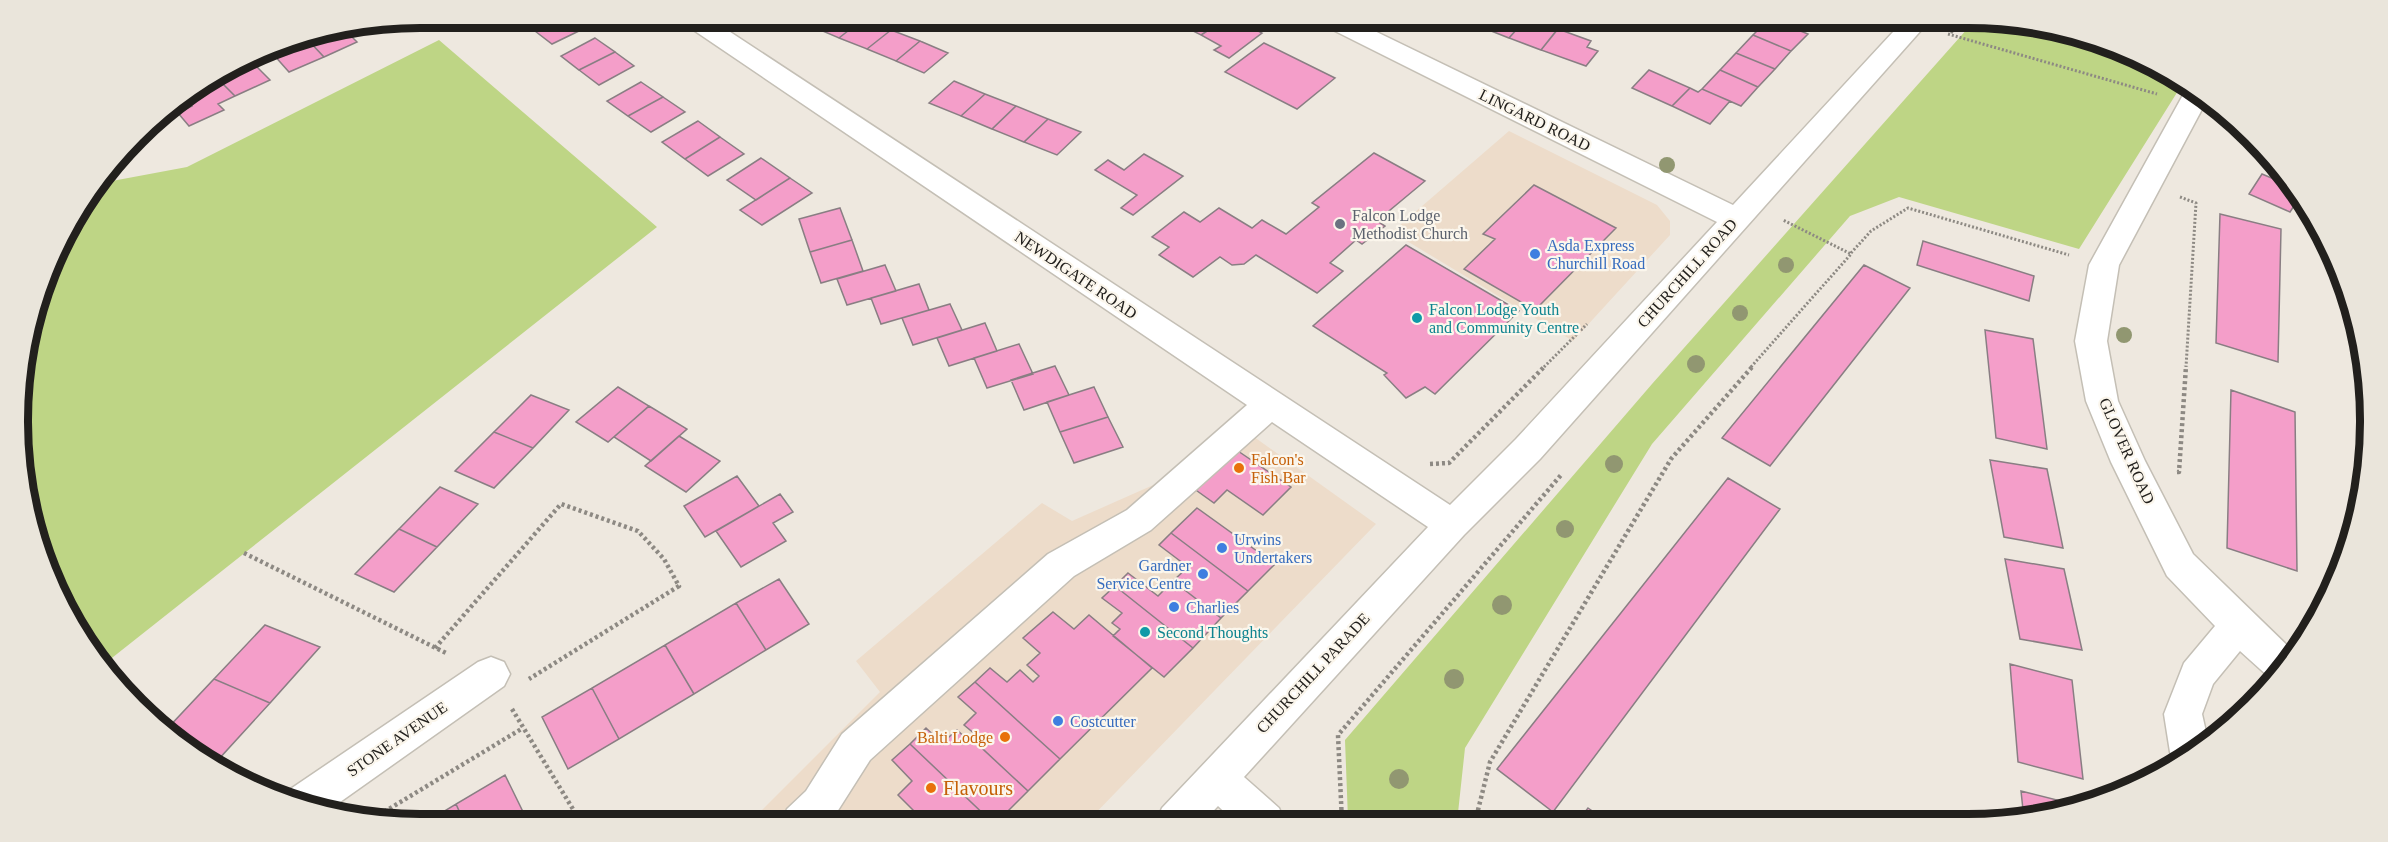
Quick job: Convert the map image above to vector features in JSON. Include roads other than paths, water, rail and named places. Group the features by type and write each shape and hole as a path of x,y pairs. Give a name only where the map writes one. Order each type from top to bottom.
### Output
{"street":[{"name":"NEWDIGATE ROAD","path":"707,28 1452,525"},
{"name":"LINGARD ROAD","path":"1349,28 1742,212"},
{"name":"CHURCHILL ROAD","path":"1452,525 1528,449 1911,28"},
{"name":"GLOVER ROAD","path":"2201,106 2145,186 2104,265 2091,340 2102,401 2128,462 2180,565 2238,626 2277,661"},
{"path":"810,814 820,805 856,747 1061,566 1139,520 1270,404"},
{"name":"CHURCHILL PARADE","path":"1183,814 1452,525"},
{"path":"2189,744 2183,714 2197,675 2238,626"},
{"name":"STONE AVENUE","path":"313,798 507,679"},
{"path":"1216,778 1256,814"}],"place":[{"name":"Falcon Lodge Methodist Church","path":"1340,224"},
{"name":"Asda Express Churchill Road","path":"1535,254"},
{"name":"Falcon Lodge Youth and Community Centre","path":"1417,318"},
{"name":"Falcon's Fish Bar","path":"1239,468"},
{"name":"Urwins Undertakers","path":"1222,548"},
{"name":"Gardner Service Centre","path":"1203,574"},
{"name":"Charlies","path":"1174,607"},
{"name":"Second Thoughts","path":"1145,632"},
{"name":"Costcutter","path":"1058,721"},
{"name":"Balti Lodge","path":"1005,737"},
{"name":"Flavours","path":"931,788"}]}
